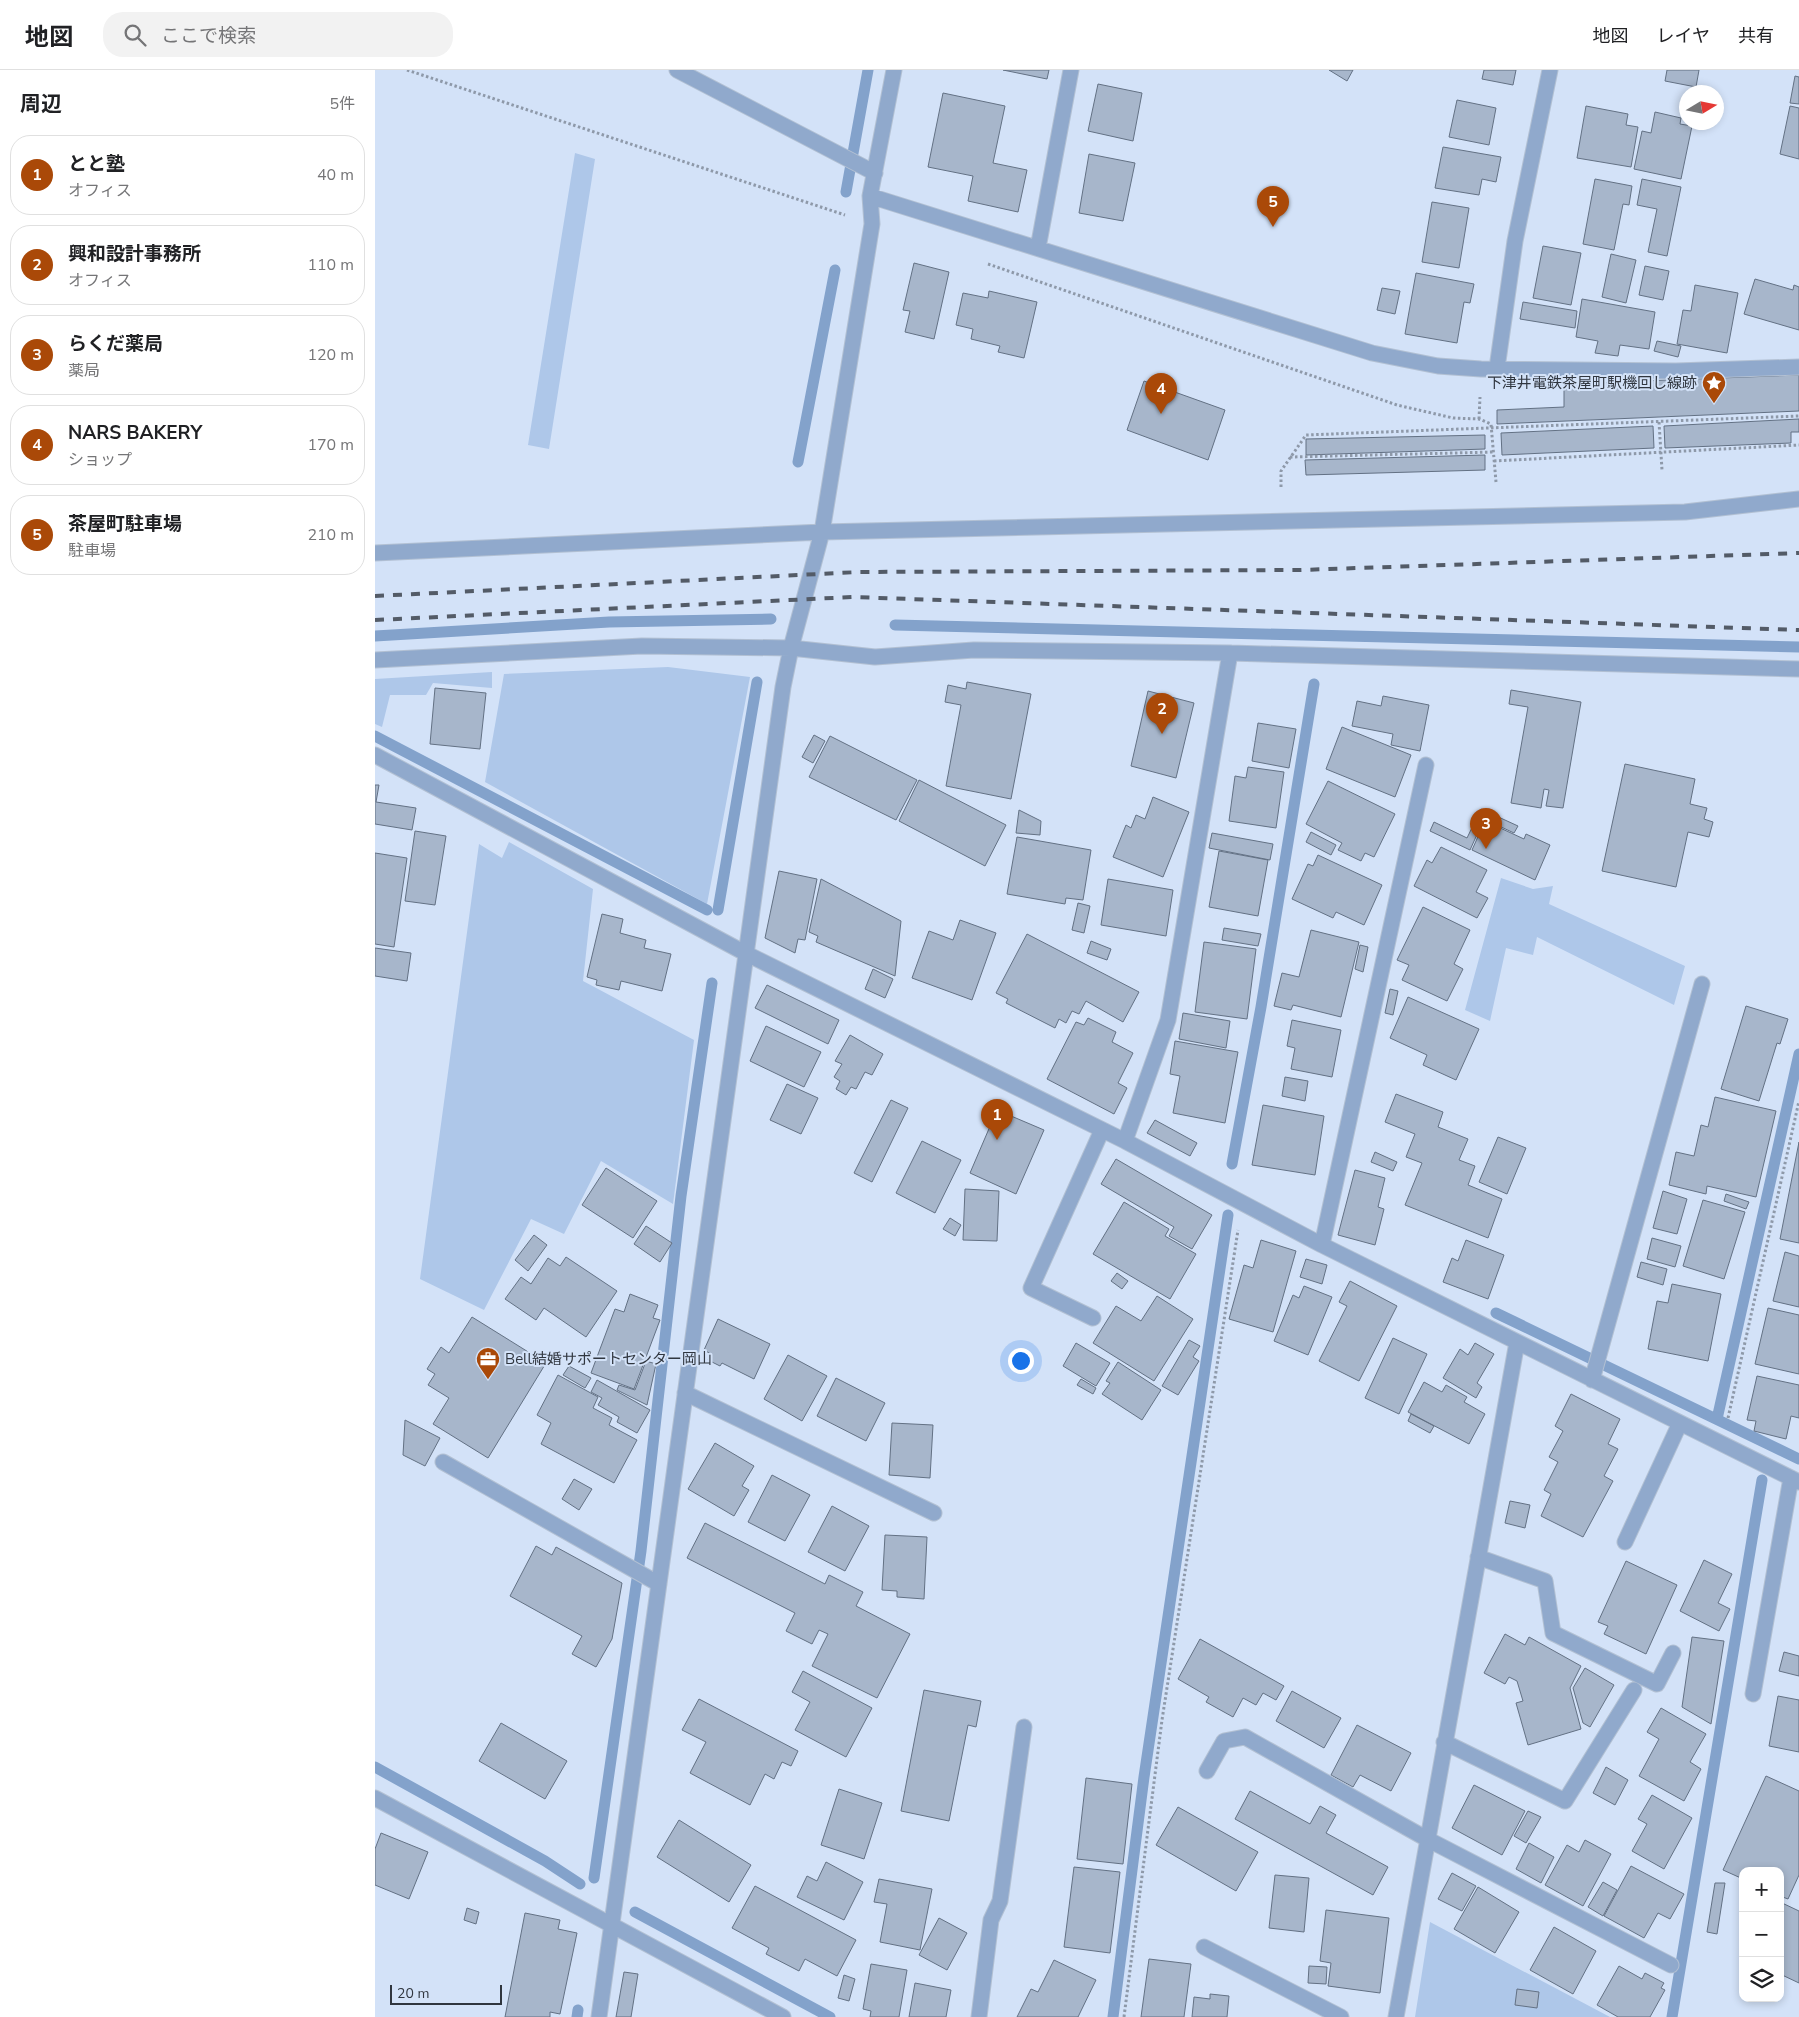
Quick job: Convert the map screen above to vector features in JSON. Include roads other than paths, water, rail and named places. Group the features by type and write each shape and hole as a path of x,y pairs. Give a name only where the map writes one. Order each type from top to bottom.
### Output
{"street":[{"path":"677,70 875,172"},
{"path":"599,2017 783,687 791,648 821,532 871,224 870,196 894,70"},
{"path":"1038,248 1071,70"},
{"path":"1497,368 1515,241 1550,70"},
{"path":"870,196 1372,352 1438,366 1676,371 1799,367"},
{"path":"375,553 821,532 1685,512 1799,499"},
{"path":"375,660 642,646 791,648 875,657 974,650 1229,653 1799,669"},
{"path":"1125,1141 1168,1020 1229,653"},
{"path":"375,755 745,953 1125,1141 1323,1245 1517,1342 1594,1376 1680,1423 1795,1480 1753,1694"},
{"path":"1323,1245 1426,765"},
{"path":"1594,1376 1702,984"},
{"path":"1093,1318 1031,1288 1102,1130"},
{"path":"1396,2017 1517,1342"},
{"path":"685,1393 933,1513"},
{"path":"1625,1542 1680,1423"},
{"path":"443,1462 659,1584"},
{"path":"1478,1557 1545,1581 1553,1633 1657,1684 1673,1652"},
{"path":"1444,1742 1565,1801 1633,1690"},
{"path":"979,2017 991,1920 1000,1901 1024,1727"},
{"path":"1207,1771 1224,1741 1245,1738 1427,1839 1671,1965"},
{"path":"375,1798 783,2017"},
{"path":"1204,1947 1341,2017"}],"waterway":[{"path":"846,192 868,70"},
{"path":"798,462 835,270"},
{"path":"375,636 609,622 771,619"},
{"path":"895,625 1799,647"},
{"path":"718,910 757,682"},
{"path":"1232,1164 1261,1007 1314,684"},
{"path":"375,736 707,910"},
{"path":"594,1878 641,1551 681,1196 712,983"},
{"path":"1717,1419 1799,1054"},
{"path":"1113,2017 1144,1777 1228,1215"},
{"path":"1496,1313 1799,1459"},
{"path":"1672,2017 1762,1480"},
{"path":"375,1767 545,1861 580,1884"},
{"path":"635,1912 830,2017"},
{"path":"577,2017 578,2010"}],"railway":[{"path":"375,596 859,572 1300,570 1799,553"},
{"path":"375,620 852,597 1799,630"}],"place":[{"name":"茶屋町駐車場","path":"1273,227"},
{"name":"下津井電鉄茶屋町駅機回し線跡","path":"1714,404"},
{"name":"NARS BAKERY","path":"1161,414"},
{"name":"興和設計事務所","path":"1162,734"},
{"name":"らくだ薬局","path":"1486,849"},
{"name":"とと塾","path":"997,1140"},
{"name":"Bell結婚サポートセンター岡山","path":"488,1380"}]}
